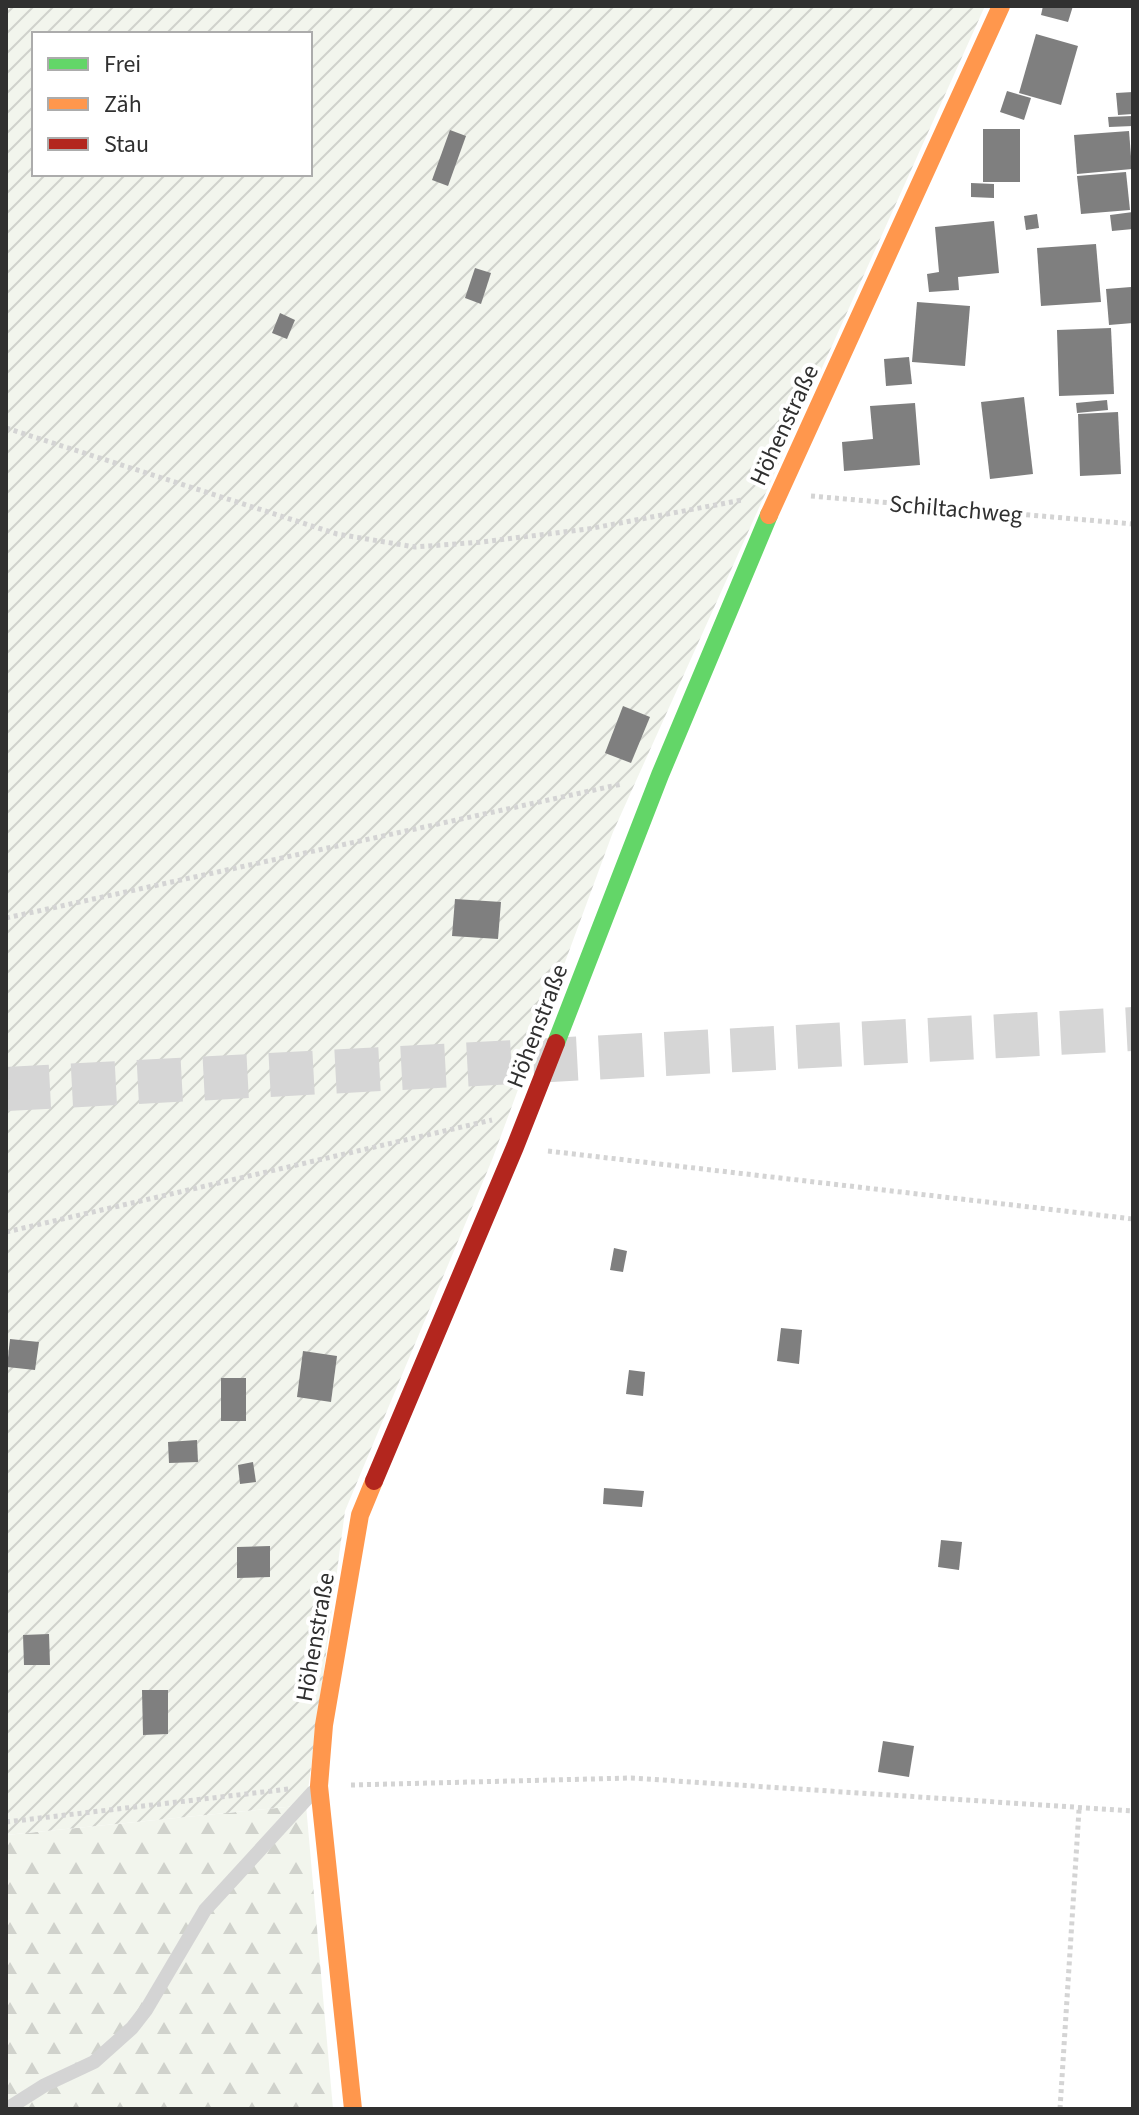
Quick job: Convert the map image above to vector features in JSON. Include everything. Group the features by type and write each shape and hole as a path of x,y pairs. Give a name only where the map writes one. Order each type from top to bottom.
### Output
{"street":[{"name":"Höhenstraße","path":"353,2109 319,1786 324,1725 360,1515 530,1111 660,775 779,493 1001,6"}],"lane":[{"path":"7,2109 45,2085 94,2062 132,2028 146,2010 205,1910 319,1786"}],"path":[{"name":"Schiltachweg","path":"6,428 337,534 415,547 588,529 779,493 1133,524"},
{"path":"6,918 660,775"},
{"path":"6,1232 530,1111"},
{"path":"515,1147 1133,1219"},
{"path":"6,1822 319,1786 631,1778 1079,1810 1133,1811"},
{"path":"1060,2109 1079,1810"}],"green space":[{"path":"6,6 985,6 613,832 492,1160 345,1511 306,1805 6,1835"},
{"path":"306,1805 333,2109 6,2109 6,1835"}],"building":[{"path":"1043,6 1073,6 1068,22 1041,15"},
{"path":"1036,34 1078,46 1061,105 1019,93"},
{"path":"1007,91 1031,98 1024,120 1000,112"},
{"path":"1133,92 1133,114 1118,115 1116,93"},
{"path":"1132,116 1133,126 1109,127 1108,117"},
{"path":"983,129 1020,129 1020,182 983,182"},
{"path":"450,130 466,136 448,186 432,180"},
{"path":"1129,131 1132,169 1077,174 1074,135"},
{"path":"1126,172 1130,210 1081,214 1077,176"},
{"path":"971,183 994,184 994,198 971,197"},
{"path":"1133,212 1133,229 1112,231 1110,215"},
{"path":"1037,214 1039,228 1026,230 1024,216"},
{"path":"994,221 999,273 958,277 959,290 929,292 927,274 939,272 935,227"},
{"path":"1096,244 1101,302 1041,306 1037,248"},
{"path":"475,268 491,273 481,304 465,298"},
{"path":"1131,287 1133,323 1109,325 1106,289"},
{"path":"917,302 970,306 965,366 912,362"},
{"path":"280,313 295,320 287,339 272,333"},
{"path":"1111,328 1114,394 1059,396 1057,330"},
{"path":"909,357 912,384 886,386 884,359"},
{"path":"1024,397 1033,474 990,479 981,402"},
{"path":"1107,400 1108,410 1077,413 1076,403"},
{"path":"915,403 920,465 844,471 842,442 873,439 870,406"},
{"path":"1118,412 1121,474 1080,476 1078,414"},
{"path":"623,706 650,717 631,763 605,753"},
{"path":"455,899 501,902 498,939 452,936"},
{"path":"614,1248 627,1251 623,1272 610,1270"},
{"path":"781,1328 802,1330 799,1364 777,1361"},
{"path":"10,1339 39,1342 35,1370 7,1367"},
{"path":"303,1351 337,1356 331,1402 297,1397"},
{"path":"629,1370 645,1372 643,1396 626,1394"},
{"path":"221,1378 246,1378 246,1421 221,1421"},
{"path":"197,1440 198,1462 169,1463 168,1442"},
{"path":"253,1462 256,1482 240,1484 238,1465"},
{"path":"604,1488 644,1491 642,1507 603,1504"},
{"path":"941,1540 962,1542 959,1570 938,1567"},
{"path":"270,1546 270,1577 237,1578 237,1547"},
{"path":"49,1634 50,1665 24,1665 23,1635"},
{"path":"142,1690 168,1690 168,1734 143,1735"},
{"path":"883,1741 914,1746 909,1777 878,1772"}],"tunnel":[{"path":"6,1089 1133,1029"}],"traffic: fast":[{"path":"556,1043 660,775 769,515"}],"traffic: slow":[{"path":"769,515 1001,6"},
{"path":"353,2109 319,1786 324,1725 360,1515 374,1481"}],"traffic: jam":[{"path":"374,1481 556,1043"}]}
